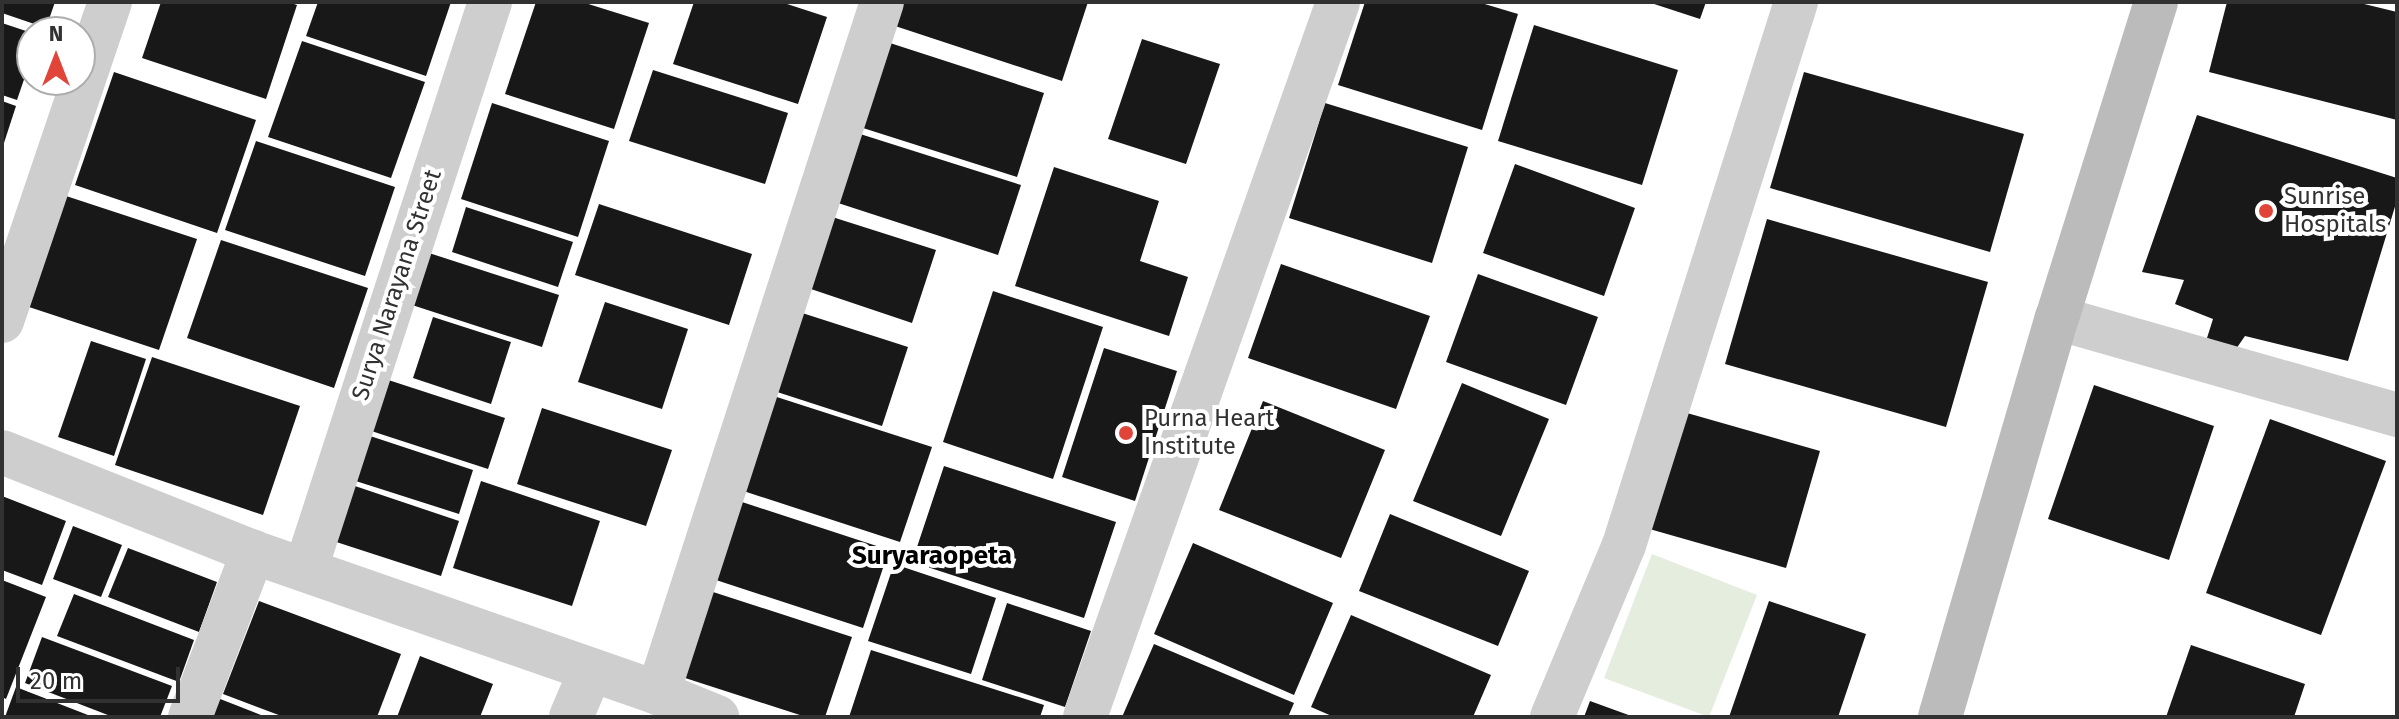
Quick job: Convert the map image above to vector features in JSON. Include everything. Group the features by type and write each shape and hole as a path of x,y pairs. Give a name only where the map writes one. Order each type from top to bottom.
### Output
{"street":[{"path":"2,321 110,2"},
{"name":"Surya Narayana Street","path":"306,568 490,2"},
{"path":"658,693 882,2"},
{"path":"1085,717 1338,2"},
{"path":"1552,717 1624,545 1796,2"},
{"path":"1940,717 2057,318 2156,2"},
{"path":"2057,318 2397,415"},
{"path":"2,452 253,552 658,693 717,717"},
{"path":"190,717 253,552"},
{"path":"571,717 591,670"}],"shaded area":[{"path":"1652,554 1757,595 1709,717 1604,678"}],"building":[{"path":"2,2 55,2 50,16 16,18 2,13"},
{"path":"161,2 288,2 297,5 266,99 142,58"},
{"path":"318,2 451,2 426,76 306,36"},
{"path":"536,2 582,2 649,23 614,129 505,94"},
{"path":"694,2 781,2 827,17 798,104 673,64"},
{"path":"893,2 1088,2 1062,81 886,23"},
{"path":"1365,2 1478,2 1518,14 1482,130 1338,85"},
{"path":"1648,2 1706,2 1700,19"},
{"path":"2227,2 2356,2 2397,12 2397,120 2209,72"},
{"path":"2,23 16,28 18,96 17,100 2,95"},
{"path":"1534,25 1678,70 1642,185 1498,141"},
{"path":"1142,39 1220,64 1186,164 1108,139"},
{"path":"302,41 425,82 391,178 268,137"},
{"path":"890,43 1044,93 1017,177 863,128"},
{"path":"653,70 788,113 765,184 629,141"},
{"path":"114,72 256,120 217,233 75,185"},
{"path":"1804,72 2024,134 1990,252 1770,188"},
{"path":"2,101 16,106 3,146 2,146"},
{"path":"492,103 609,141 578,237 461,199"},
{"path":"1325,103 1468,147 1432,263 1289,218"},
{"path":"2197,115 2397,178 2397,200 2348,361 2245,336 2236,349 2207,338 2213,319 2175,304 2184,280 2142,272"},
{"path":"857,133 1021,185 998,255 835,202"},
{"path":"256,141 395,187 365,276 225,230"},
{"path":"1515,164 1635,208 1604,296 1483,253"},
{"path":"1054,167 1159,201 1140,261 1188,277 1169,336 1015,286"},
{"path":"60,194 197,239 159,350 23,305"},
{"path":"599,204 752,254 729,325 575,275"},
{"path":"466,207 573,242 558,287 452,252"},
{"path":"826,215 936,250 912,323 802,286"},
{"path":"1767,219 1988,282 1946,427 1725,364"},
{"path":"221,240 368,288 334,388 187,338"},
{"path":"429,253 559,295 542,347 412,305"},
{"path":"1281,264 1430,316 1396,409 1248,358"},
{"path":"1478,274 1598,317 1566,405 1446,362"},
{"path":"993,291 1103,327 1053,479 943,442"},
{"path":"605,302 688,329 662,409 578,382"},
{"path":"796,311 908,347 882,426 771,390"},
{"path":"433,317 511,342 491,404 413,378"},
{"path":"91,341 146,359 114,456 58,437"},
{"path":"1104,348 1177,371 1135,501 1062,477"},
{"path":"152,357 300,406 263,515 115,465"},
{"path":"373,375 505,418 488,469 356,426"},
{"path":"1462,383 1549,419 1501,536 1413,501"},
{"path":"2094,385 2214,426 2169,560 2048,519"},
{"path":"752,389 932,447 900,542 722,484"},
{"path":"1263,401 1385,450 1341,558 1219,510"},
{"path":"542,408 672,450 646,526 517,484"},
{"path":"1680,411 1820,451 1786,568 1646,528"},
{"path":"2270,419 2386,461 2321,635 2206,593"},
{"path":"352,430 473,470 459,514 337,475"},
{"path":"944,466 1116,522 1084,618 912,562"},
{"path":"481,481 600,521 572,606 453,568"},
{"path":"343,482 459,521 441,576 324,538"},
{"path":"2,496 66,521 42,585 2,570"},
{"path":"742,502 889,550 863,628 716,580"},
{"path":"1390,514 1529,571 1498,646 1359,591"},
{"path":"73,526 122,545 101,597 53,579"},
{"path":"1193,543 1333,603 1294,695 1154,634"},
{"path":"128,548 217,582 199,632 108,597"},
{"path":"894,564 996,598 971,674 868,641"},
{"path":"2,580 46,597 6,699 2,697"},
{"path":"710,591 852,637 825,717 806,717 682,677"},
{"path":"74,594 194,640 179,682 57,636"},
{"path":"259,601 401,654 377,717 284,717 223,694"},
{"path":"1769,601 1866,634 1838,717 1729,717"},
{"path":"1007,603 1091,631 1065,707 982,680"},
{"path":"1351,615 1491,675 1473,717 1334,717 1311,707"},
{"path":"42,637 172,686 160,717 113,717 25,683"},
{"path":"1154,644 1294,703 1288,717 1122,717"},
{"path":"2191,645 2305,684 2294,717 2166,717"},
{"path":"871,650 1044,705 1040,717 849,717"},
{"path":"420,656 493,684 480,717 397,717"},
{"path":"16,687 93,717 5,717"},
{"path":"210,695 266,717 202,717"},
{"path":"1590,701 1634,717 1584,717"}],"place":[{"name":"Sunrise Hospitals","path":"2266,211"},
{"name":"Purna Heart Institute","path":"1126,433"}],"district":[{"name":"Suryaraopeta","path":"932,556"}]}
